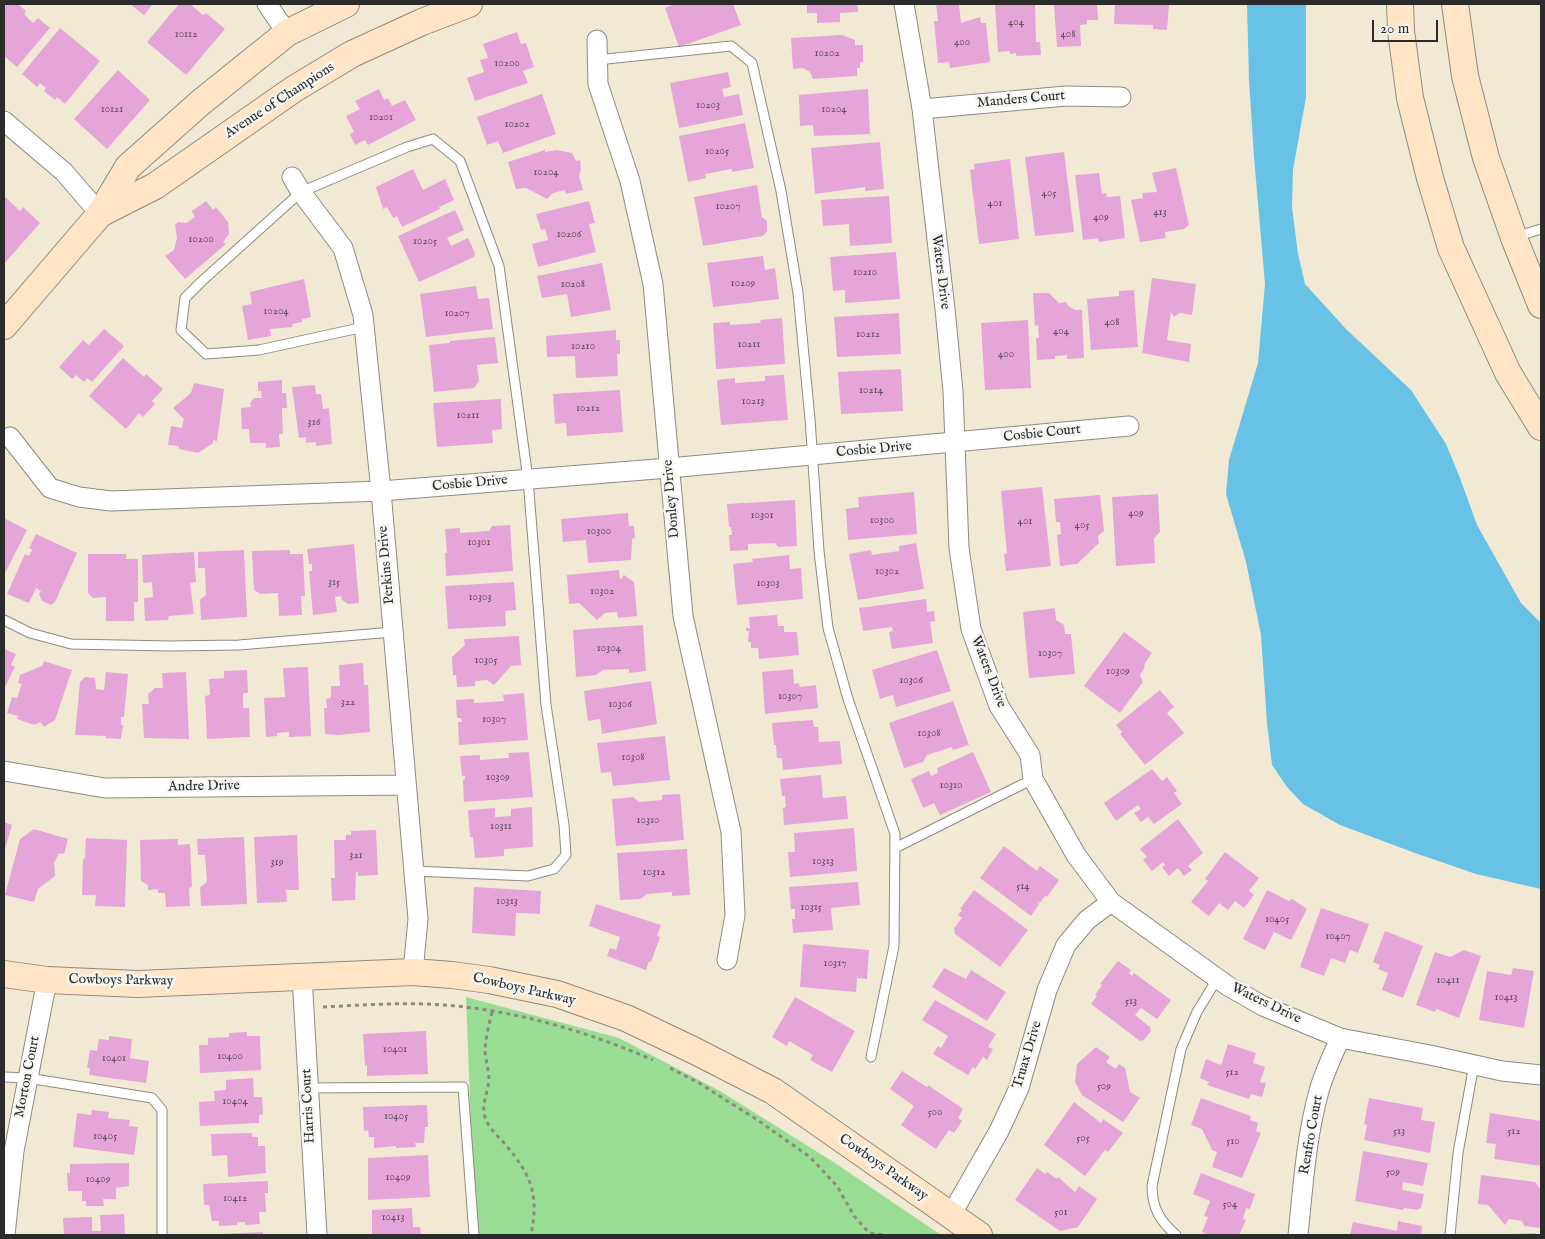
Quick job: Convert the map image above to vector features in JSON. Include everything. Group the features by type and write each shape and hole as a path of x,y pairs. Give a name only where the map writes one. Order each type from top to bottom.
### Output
{"street":[{"path":"267,4 286,33"},
{"name":"Avenue of Champions","path":"4,326 100,214 128,167 200,103 286,33 346,4"},
{"name":"Avenue of Champions","path":"100,214 155,186 294,89 352,54 422,22 469,4"},
{"name":"Waters Drive","path":"904,4 922,109 945,309 953,391 959,548 971,629 999,706 1030,755 1034,779 1076,855 1111,902 1217,979 1263,1006 1340,1038 1502,1070 1541,1075"},
{"path":"1400,4 1401,31 1410,98 1430,178 1451,248 1508,372 1541,427"},
{"path":"1455,4 1467,85 1486,158 1514,238 1541,306"},
{"name":"Donley Drive","path":"597,40 598,84 630,181 652,284 683,616 732,832 736,915 727,960"},
{"name":"Manders Court","path":"922,109 1066,96 1121,97"},
{"path":"4,120 64,172 100,214"},
{"name":"Perkins Drive","path":"296,184 343,248 363,315 381,491 418,919 413,972"},
{"name":"Cosbie Court","path":"955,443 1129,426"},
{"name":"Cosbie Drive","path":"10,437 50,488 79,497 111,501 381,491 955,443"},
{"name":"Andre Drive","path":"4,772 105,788 406,785"},
{"name":"Truax Drive","path":"951,1215 999,1130 1019,1088 1047,990 1066,945 1087,920 1111,902"},
{"name":"Cowboys Parkway","path":"4,974 47,980 138,984 413,972 489,980 557,994 626,1018 695,1050 773,1092 979,1235"},
{"name":"Harris Court","path":"302,976 317,1235"},
{"name":"Morton Court","path":"5,1235 14,1151 47,980"},
{"name":"Renfro Court","path":"1298,1235 1307,1147 1315,1107 1324,1077 1340,1038"}],"lane":[{"path":"597,60 731,46 752,63 781,191 798,293 819,551 828,628 848,699 895,834 894,946 871,1057"},
{"path":"364,327 259,350 206,354 181,330 186,298 296,184 434,139 460,162 499,266 528,479 546,705 564,826 566,855 554,869 528,876 414,871"},
{"path":"1514,238 1541,229"},
{"path":"4,620 30,633 71,644 239,645 393,632"},
{"path":"895,848 1034,779"},
{"path":"1176,1235 1165,1226 1157,1214 1152,1200 1152,1186 1181,1049 1197,1012 1217,979"},
{"path":"1450,1235 1458,1153 1474,1064"},
{"path":"4,1077 28,1078 152,1098 162,1110 162,1235"},
{"path":"308,1088 463,1087 474,1235"}],"path":[{"path":"304,1007 382,1004 436,1005 492,1012 536,1020 579,1032 623,1047 661,1064"},
{"path":"492,1012 485,1051 489,1078 484,1098 485,1116 490,1128 521,1164 530,1182 535,1201 530,1235"},
{"path":"669,1068 700,1084 756,1119 810,1157 837,1186 854,1216 868,1234 885,1235"}],"green space":[{"path":"466,997 619,1038 720,1091 835,1163 941,1235 477,1235 475,1229"}],"water":[{"path":"1247,4 1306,4 1306,97 1293,170 1292,207 1298,254 1305,284 1346,329 1411,390 1446,444 1477,525 1521,603 1541,623 1541,889 1476,874 1340,825 1303,804 1287,787 1272,765 1261,635 1246,562 1226,494 1229,460 1258,363 1265,284 1249,80"}],"building":[{"path":"4,4 18,4 26,11 24,14 33,23 38,18 50,28 17,67 4,56"},
{"path":"130,4 153,4 144,15"},
{"path":"179,4 190,4 203,15 206,13 225,29 186,75 147,42"},
{"path":"675,4 733,4 741,25 679,47 665,8"},
{"path":"807,4 857,4 858,12 840,13 840,22 817,23 817,13 807,13"},
{"path":"936,4 959,4 961,23 980,17 981,23 986,23 990,62 950,68 949,62 938,63 934,21 938,21"},
{"path":"995,4 1035,4 1036,42 1040,42 1041,55 1016,56 1016,53 1010,54 1010,51 998,52"},
{"path":"1054,4 1097,4 1098,20 1087,20 1087,24 1080,25 1081,46 1057,47"},
{"path":"1115,4 1169,4 1167,30 1153,29 1153,25 1114,24"},
{"path":"60,28 100,61 65,104 57,97 55,100 44,91 46,88 40,83 37,87 22,74"},
{"path":"517,32 521,44 526,43 534,67 523,71 528,83 475,101 467,78 484,72 480,60 488,58 483,44"},
{"path":"842,35 855,40 855,45 863,45 863,62 860,63 860,68 857,68 857,76 813,79 810,72 803,68 793,69 791,38"},
{"path":"118,70 150,100 107,149 74,119"},
{"path":"728,72 731,87 722,89 724,97 739,94 743,115 679,128 670,83"},
{"path":"379,89 384,100 388,98 392,106 405,100 416,120 368,145 365,140 355,145 350,134 354,132 346,116 360,109 355,101"},
{"path":"868,89 870,134 814,136 813,125 800,126 799,95"},
{"path":"542,94 556,134 503,153 498,141 487,145 477,117"},
{"path":"745,123 754,168 732,172 732,169 705,174 706,178 688,182 679,136"},
{"path":"880,142 884,189 865,191 865,187 815,194 811,148"},
{"path":"545,150 545,152 557,150 572,153 576,161 580,160 581,170 579,176 583,190 566,194 565,190 553,193 547,199 526,188 516,189 508,162"},
{"path":"1064,152 1074,232 1035,236 1025,157"},
{"path":"1010,159 1019,239 979,244 970,170 975,169 974,164"},
{"path":"1176,168 1189,225 1184,229 1165,232 1166,238 1140,242 1131,200 1143,198 1142,193 1157,192 1152,173"},
{"path":"413,169 423,190 445,179 454,200 439,207 440,209 402,227 397,216 393,218 387,207 383,209 376,187"},
{"path":"1099,173 1102,194 1106,193 1107,197 1120,196 1125,238 1099,242 1098,238 1083,240 1075,175"},
{"path":"757,185 762,217 767,221 767,231 763,236 703,246 694,197"},
{"path":"889,196 892,243 850,246 849,224 823,226 821,200"},
{"path":"5,197 20,211 23,207 40,223 4,264"},
{"path":"206,201 213,210 216,207 228,222 229,234 223,242 226,244 185,279 165,256 174,250 177,238 175,225 178,222 186,223 195,217 192,211"},
{"path":"589,201 595,223 589,224 596,252 538,267 532,244 548,240 545,229 541,230 536,214"},
{"path":"455,210 464,230 447,238 451,246 468,238 475,253 474,257 419,282 398,236"},
{"path":"896,252 900,299 845,303 845,290 833,291 830,257"},
{"path":"763,256 765,270 775,268 779,299 713,307 707,263"},
{"path":"602,263 611,310 571,317 567,294 542,298 537,276"},
{"path":"1152,278 1196,284 1192,315 1180,313 1174,317 1171,312 1167,340 1191,344 1189,362 1142,353"},
{"path":"304,279 311,317 302,319 302,322 292,324 293,327 270,329 271,336 248,340 242,306 252,304 250,292"},
{"path":"476,286 478,299 489,298 493,329 426,337 420,294"},
{"path":"1134,290 1138,347 1091,350 1087,299 1119,296 1119,291"},
{"path":"1033,293 1049,293 1059,303 1066,302 1068,306 1075,310 1082,310 1084,358 1067,359 1067,355 1055,356 1055,359 1037,360 1036,338 1039,338 1038,325 1035,326"},
{"path":"899,313 901,354 837,357 834,317"},
{"path":"782,318 785,364 716,369 713,323 730,322 730,325 761,323 760,320"},
{"path":"1028,320 1031,388 985,390 981,323"},
{"path":"104,329 124,346 92,382 87,378 84,382 76,375 72,379 59,367 83,340 89,345"},
{"path":"616,330 616,340 620,340 620,354 617,354 618,376 576,378 575,356 547,357 546,336"},
{"path":"495,337 498,363 477,365 479,381 474,388 434,392 429,345"},
{"path":"123,358 144,377 146,374 163,389 152,401 155,404 143,417 139,413 126,429 89,396"},
{"path":"901,369 903,411 841,414 838,372"},
{"path":"784,375 788,420 721,425 717,380 735,378 735,383 765,381 765,376"},
{"path":"282,380 282,393 286,393 287,408 282,408 283,434 279,434 280,447 266,448 266,443 250,443 249,429 242,429 241,408 251,407 250,403 254,398 262,398 261,391 258,391 258,382"},
{"path":"194,383 224,389 217,441 213,440 213,443 198,453 179,449 179,446 168,445 171,426 182,428 184,419 173,408 191,393"},
{"path":"315,385 316,394 321,394 323,409 329,408 332,444 316,446 316,442 306,443 306,437 299,438 292,387"},
{"path":"620,390 623,432 567,436 566,423 555,424 553,394"},
{"path":"501,399 502,429 492,430 493,443 437,447 433,403"},
{"path":"1042,487 1051,566 1006,571 1004,554 1007,553 1001,491"},
{"path":"914,492 917,534 848,540 846,509 859,507 858,497"},
{"path":"1158,494 1160,532 1154,538 1155,563 1116,566 1112,497"},
{"path":"1100,495 1104,531 1098,536 1099,543 1077,564 1060,566 1057,535 1061,534 1060,522 1056,522 1054,499"},
{"path":"795,500 797,546 778,547 775,543 748,544 748,550 730,551 729,535 732,535 731,527 729,527 727,504"},
{"path":"628,513 629,526 634,526 635,538 632,539 631,560 588,563 586,540 563,542 561,519"},
{"path":"4,518 27,530 4,575"},
{"path":"510,525 513,571 446,576 445,529 460,528 460,533 489,531 492,526"},
{"path":"36,534 77,553 55,602 51,605 42,601 39,594 41,591 36,588 29,603 7,594 25,554 29,556 32,550 29,548"},
{"path":"916,543 924,589 858,600 849,554 871,550 872,555 899,551 899,546"},
{"path":"354,544 359,603 348,604 342,600 341,596 335,597 337,612 313,615 309,571 312,571 312,564 309,564 307,549"},
{"path":"244,550 247,617 201,620 200,600 206,595 205,568 198,568 198,552"},
{"path":"290,550 290,554 303,554 305,596 301,596 302,615 279,616 278,593 260,594 254,590 252,551"},
{"path":"194,552 196,582 190,583 194,614 169,616 168,620 145,621 144,598 153,597 152,582 143,583 142,555"},
{"path":"88,554 126,554 126,559 138,559 138,602 134,602 134,621 106,621 106,597 93,598 88,593"},
{"path":"789,555 790,569 801,568 803,599 737,605 733,564 753,562 752,559"},
{"path":"619,570 620,580 624,575 634,582 637,616 618,618 617,612 605,613 597,620 579,603 569,604 567,575"},
{"path":"514,582 516,610 505,611 506,626 448,629 445,586"},
{"path":"926,599 927,612 934,611 935,621 930,622 933,643 892,649 889,632 893,631 892,627 863,631 859,608"},
{"path":"1055,608 1056,620 1064,625 1065,634 1071,634 1075,674 1029,678 1023,612"},
{"path":"777,615 778,626 784,626 784,632 797,632 799,655 759,659 758,648 751,648 751,642 748,642 749,631 746,631 746,628 750,628 749,617"},
{"path":"643,625 646,671 629,673 629,669 603,670 596,675 576,677 573,630"},
{"path":"1124,632 1152,653 1140,675 1143,682 1120,713 1084,686"},
{"path":"519,636 521,665 511,666 494,685 487,680 475,681 475,686 457,687 456,675 453,675 452,657 465,645 464,639"},
{"path":"4,649 16,654 11,665 15,667 4,689"},
{"path":"937,650 951,691 896,707 893,695 880,699 872,670"},
{"path":"44,661 72,670 55,720 44,727 40,722 34,725 17,719 18,716 7,713 12,697 17,698 22,684 18,683 20,675 42,666"},
{"path":"363,663 364,685 368,685 370,732 337,735 325,734 324,708 327,708 326,699 331,698 331,686 340,686 339,665"},
{"path":"308,667 311,736 289,737 289,732 277,733 277,736 266,737 264,698 285,697 283,668"},
{"path":"793,669 794,684 799,683 800,687 816,685 818,708 765,714 762,672"},
{"path":"247,670 248,693 243,693 243,708 249,708 250,737 207,739 205,696 210,695 209,679 224,678 224,671"},
{"path":"106,672 128,674 124,717 121,717 121,725 123,725 121,739 105,738 106,736 75,735 80,682 85,677 95,678 96,689 104,690"},
{"path":"186,672 189,739 144,738 142,704 149,704 148,694 155,688 163,688 162,673"},
{"path":"651,681 657,724 602,734 600,719 588,721 584,691"},
{"path":"1160,690 1174,707 1167,713 1184,733 1145,765 1120,734 1122,732 1116,725"},
{"path":"524,693 528,740 459,745 458,722 462,722 461,718 457,718 456,700 474,699 474,703 504,701 503,695"},
{"path":"953,701 969,745 953,750 952,747 927,755 923,762 904,768 889,723"},
{"path":"813,720 814,727 818,727 819,742 840,741 842,764 783,770 782,758 777,758 772,723"},
{"path":"665,736 670,780 613,786 611,772 601,773 597,743"},
{"path":"529,752 533,797 464,802 463,780 465,776 462,776 460,756 480,755 480,760 509,758 508,753"},
{"path":"973,752 991,792 940,815 934,803 923,808 911,779 929,771 931,776 938,773 937,768"},
{"path":"1152,769 1162,781 1167,777 1177,791 1174,793 1182,804 1154,824 1148,817 1141,822 1134,813 1141,809 1138,805 1116,821 1104,803"},
{"path":"821,775 823,798 846,796 848,819 784,825 783,808 786,807 785,796 782,796 780,779"},
{"path":"680,794 684,840 616,846 612,799 633,797 639,802 662,800 662,795"},
{"path":"532,807 533,847 504,849 504,856 475,858 473,837 470,837 468,810 495,808 495,817 511,816 511,809"},
{"path":"1178,819 1203,853 1188,866 1192,870 1184,876 1178,868 1169,876 1162,867 1165,865 1163,862 1152,871 1143,860 1147,857 1140,849"},
{"path":"4,822 12,825 4,852"},
{"path":"854,828 857,871 790,877 788,852 795,852 794,833"},
{"path":"34,829 68,839 64,854 59,853 54,863 55,876 38,889 34,902 5,895 20,839"},
{"path":"376,830 378,875 358,876 358,872 356,872 355,900 332,901 331,878 335,878 334,840 346,840 346,835 351,835 351,831"},
{"path":"297,835 299,890 286,890 287,902 257,903 254,837"},
{"path":"244,837 247,904 201,906 200,887 207,882 205,855 198,855 197,839"},
{"path":"86,838 127,840 125,907 95,906 96,895 82,895 83,858 85,859"},
{"path":"178,839 178,845 190,844 192,887 189,888 190,906 166,907 165,893 158,893 158,889 148,890 148,885 141,881 140,840"},
{"path":"1004,846 1037,871 1040,866 1059,880 1047,897 1043,894 1045,896 1040,903 1037,901 1039,904 1031,916 980,878"},
{"path":"687,849 690,895 672,896 672,892 647,894 640,899 620,900 617,853"},
{"path":"1225,852 1259,878 1249,891 1254,895 1244,908 1235,901 1228,910 1219,903 1209,916 1191,902 1208,881 1205,879"},
{"path":"858,882 860,905 831,908 833,930 793,933 792,919 795,919 795,909 791,909 789,887"},
{"path":"474,887 541,891 540,914 516,913 515,936 472,933"},
{"path":"974,890 1028,930 1000,967 955,934 954,928 962,918 958,915 962,910 960,909"},
{"path":"1267,890 1289,901 1292,899 1307,909 1291,940 1274,932 1265,950 1243,939"},
{"path":"596,904 661,925 657,936 660,937 646,970 607,956 610,948 616,950 620,937 589,926"},
{"path":"1321,908 1369,924 1358,953 1350,950 1345,963 1331,958 1324,976 1300,967"},
{"path":"1385,931 1423,946 1403,998 1382,990 1388,973 1378,969 1380,965 1373,962"},
{"path":"803,944 869,950 867,979 857,978 856,992 800,987"},
{"path":"1464,950 1481,956 1459,1018 1436,1009 1435,1012 1416,1005 1435,952 1450,957"},
{"path":"1118,961 1131,970 1129,973 1132,976 1134,973 1171,1000 1157,1019 1141,1008 1135,1015 1150,1027 1151,1031 1144,1040 1140,1041 1091,1004 1102,985 1100,984"},
{"path":"944,968 966,979 971,970 1006,992 987,1021 932,987"},
{"path":"1513,968 1534,971 1524,1028 1479,1020 1487,971 1511,975"},
{"path":"795,997 855,1031 832,1072 810,1060 813,1055 789,1041 787,1046 772,1037"},
{"path":"935,1000 996,1034 988,1047 993,1049 987,1060 983,1057 975,1069 973,1067 968,1075 933,1054 938,1046 941,1048 948,1036 922,1020"},
{"path":"426,1031 428,1074 367,1076 363,1034"},
{"path":"247,1032 247,1036 260,1036 261,1070 200,1073 199,1045 208,1045 208,1038 229,1037 229,1033"},
{"path":"109,1036 132,1039 130,1058 149,1061 146,1083 89,1075 90,1068 87,1068 90,1050 97,1051 99,1039 109,1040"},
{"path":"1228,1044 1256,1053 1253,1063 1265,1067 1260,1082 1266,1083 1262,1097 1251,1094 1249,1099 1207,1085 1209,1082 1200,1078 1206,1059 1221,1065"},
{"path":"1096,1047 1110,1057 1106,1062 1116,1069 1119,1064 1125,1068 1130,1092 1140,1098 1123,1122 1082,1095 1075,1082 1077,1064"},
{"path":"902,1071 927,1087 928,1085 963,1109 958,1118 962,1121 954,1133 949,1130 936,1149 901,1125 914,1106 890,1089"},
{"path":"253,1078 254,1097 262,1097 263,1114 259,1115 259,1123 200,1126 199,1102 215,1101 214,1091 226,1090 226,1080"},
{"path":"1201,1098 1251,1116 1250,1120 1258,1123 1256,1131 1261,1133 1242,1178 1212,1167 1217,1152 1212,1150 1202,1129 1191,1125"},
{"path":"1369,1098 1423,1108 1421,1120 1435,1122 1430,1153 1364,1140 1367,1125 1364,1124"},
{"path":"1074,1102 1101,1123 1103,1119 1123,1133 1108,1152 1105,1150 1085,1176 1044,1145"},
{"path":"427,1105 428,1127 425,1127 424,1143 415,1143 416,1147 374,1148 374,1137 369,1137 368,1130 364,1131 363,1107"},
{"path":"92,1110 109,1112 108,1118 130,1120 129,1126 138,1127 134,1155 73,1147 77,1113 91,1115"},
{"path":"1490,1113 1541,1121 1541,1166 1494,1159 1496,1144 1486,1143"},
{"path":"252,1133 252,1137 258,1137 258,1146 265,1146 266,1173 228,1177 227,1155 212,1156 211,1134"},
{"path":"1363,1151 1428,1163 1423,1186 1403,1182 1402,1190 1424,1194 1421,1208 1417,1210 1404,1208 1403,1210 1355,1201"},
{"path":"428,1155 430,1197 368,1200 368,1158"},
{"path":"129,1163 129,1186 116,1188 116,1199 103,1199 104,1206 86,1206 86,1201 82,1201 82,1191 68,1191 67,1173 70,1173 70,1164"},
{"path":"1037,1168 1045,1174 1047,1172 1057,1179 1058,1177 1075,1192 1079,1186 1097,1199 1078,1227 1060,1231 1015,1200"},
{"path":"1201,1173 1255,1194 1250,1209 1246,1208 1243,1219 1246,1220 1239,1235 1211,1235 1202,1232 1208,1217 1204,1216 1210,1201 1193,1194"},
{"path":"1481,1175 1535,1182 1541,1190 1541,1228 1524,1226 1522,1221 1509,1219 1505,1225 1488,1205 1478,1204"},
{"path":"268,1181 268,1193 265,1193 266,1212 259,1212 260,1224 245,1225 245,1222 237,1222 237,1225 219,1226 219,1221 212,1221 209,1205 204,1205 203,1184"},
{"path":"412,1208 413,1227 420,1227 421,1235 372,1235 372,1210"},
{"path":"124,1214 125,1235 64,1235 63,1218 92,1217 92,1231 101,1231 100,1215"},
{"path":"1398,1221 1422,1226 1421,1235 1350,1235 1353,1222 1397,1231"},
{"path":"263,1232 263,1235 222,1235 222,1234"},
{"path":"1536,1233 1536,1235 1510,1235 1510,1234"}]}
